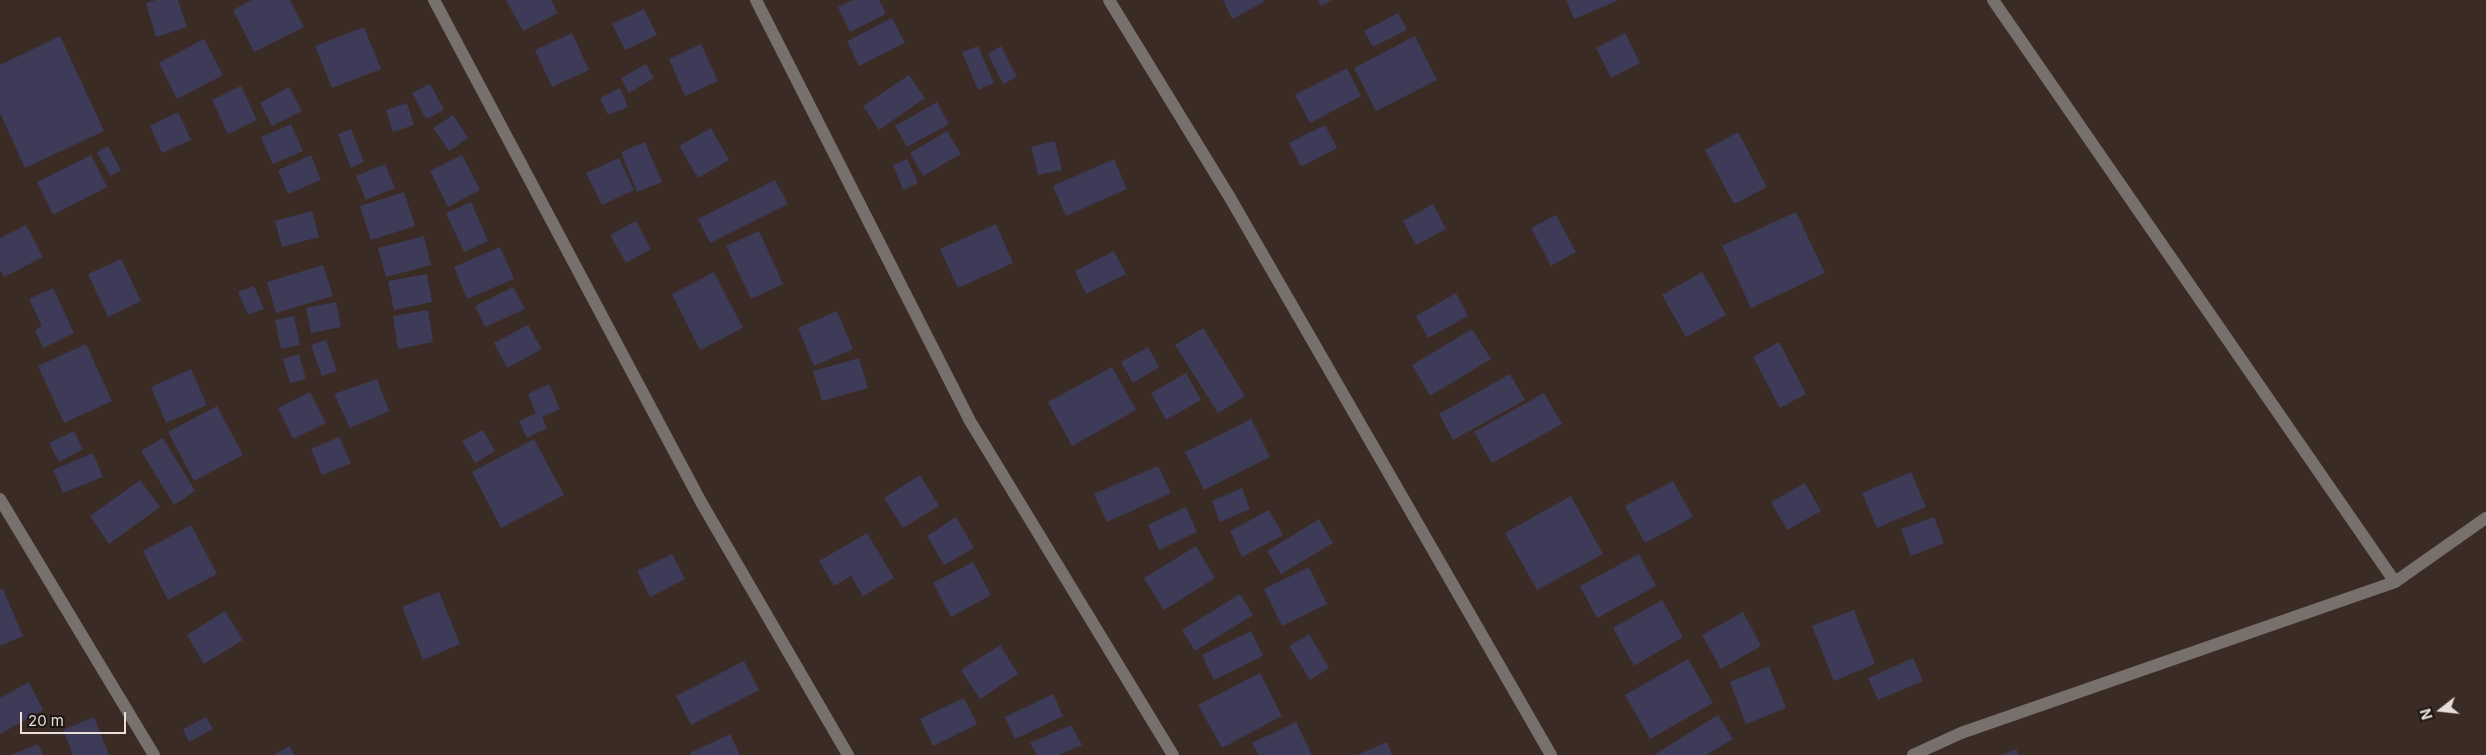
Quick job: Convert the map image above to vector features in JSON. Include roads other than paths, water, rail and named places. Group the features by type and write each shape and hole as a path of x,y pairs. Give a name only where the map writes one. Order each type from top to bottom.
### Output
{"street":[{"path":"434,0 701,502 848,755"},
{"path":"756,0 970,421 1173,755"},
{"path":"1109,0 1229,196 1550,755"},
{"path":"1993,0 2395,582"},
{"path":"0,499 154,755"},
{"path":"1913,755 1961,733 2395,582 2486,518"}]}
